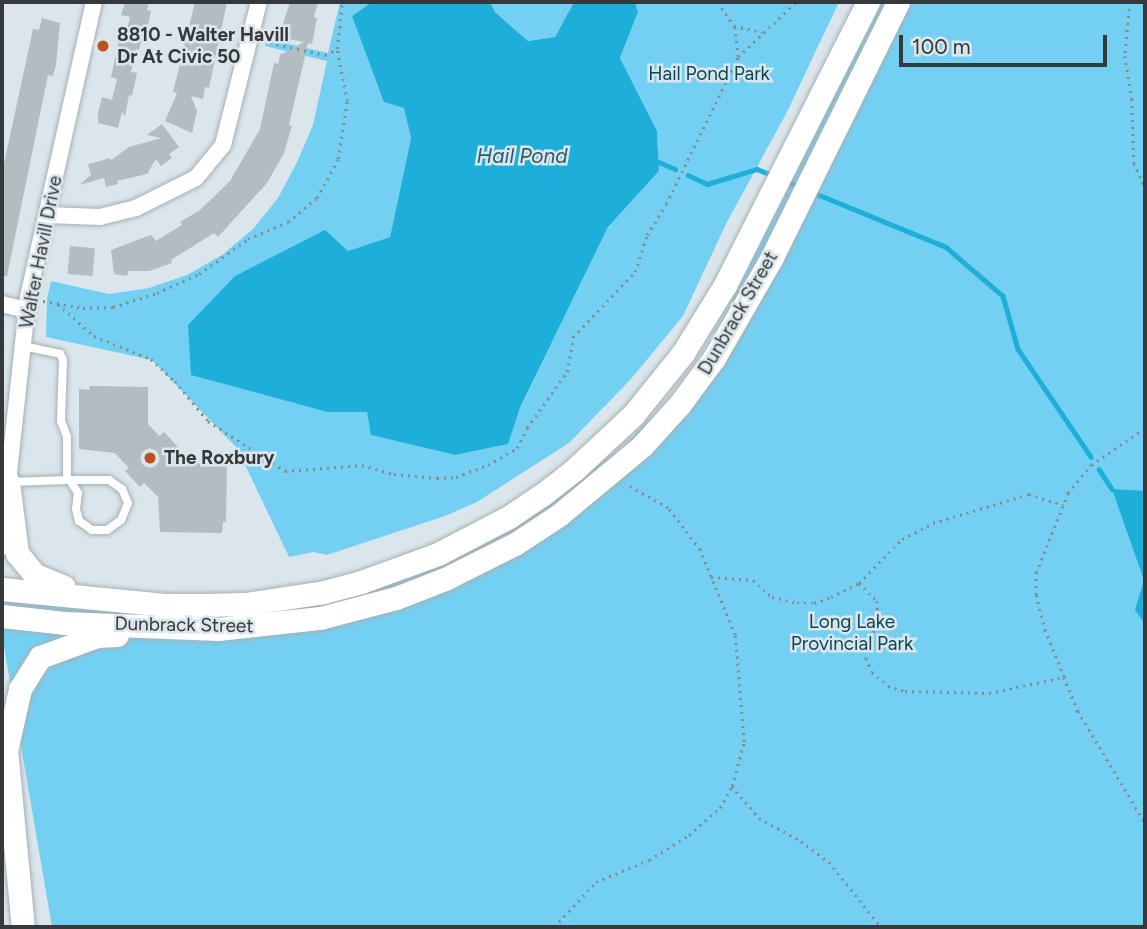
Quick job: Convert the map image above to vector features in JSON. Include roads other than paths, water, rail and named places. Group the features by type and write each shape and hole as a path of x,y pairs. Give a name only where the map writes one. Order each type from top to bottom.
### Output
{"main road":[{"name":"Dunbrack Street","path":"2,589 164,605 244,604 324,592 361,582 438,554 509,517 553,487 633,415 683,353 725,285 868,2"},
{"name":"Dunbrack Street","path":"2,616 158,628 269,626 320,618 396,598 469,569 515,544 610,475 680,404 730,334 776,248 898,2"},
{"path":"9,482 13,533 18,553 26,567 53,584 101,598"},
{"path":"2,507 9,482"},
{"path":"4,740 20,689 40,657 97,636 158,628"},
{"path":"2,707 23,927"}],"street":[{"name":"Walter Havill Drive","path":"2,547 27,304 94,2"},
{"path":"47,215 100,217 136,208 196,178 223,145 259,2"},
{"path":"2,304 27,304"}],"lane":[{"path":"9,482 68,480 108,480 122,489 128,503 121,520 107,530 92,530 79,521 76,509 78,493 68,480 67,437 61,421 63,360 60,354 23,346"}],"water":[{"name":"Hail Pond","path":"372,2 490,2 495,12 528,41 555,37 574,2 635,2 638,12 620,58 657,131 659,171 608,227 520,408 508,444 455,455 371,435 367,412 328,412 191,375 188,325 235,276 325,230 348,251 390,237 411,138 404,108 384,102 352,16"},
{"path":"1112,489 1145,491 1145,624 1135,610 1144,580"}],"waterway":[{"path":"657,161 675,169"},
{"path":"688,175 707,184 757,169 767,173"},
{"path":"790,183 794,184"},
{"path":"817,194 946,247 1003,296 1018,349 1091,457"},
{"path":"1099,469 1112,489"}],"place":[{"name":"8810 - Walter Havill Dr At Civic 50","path":"103,46"},
{"name":"The Roxbury","path":"150,458"}],"park label":[{"name":"Hail Pond Park","path":"709,74"},
{"name":"Long Lake Provincial Park","path":"852,633"}]}
